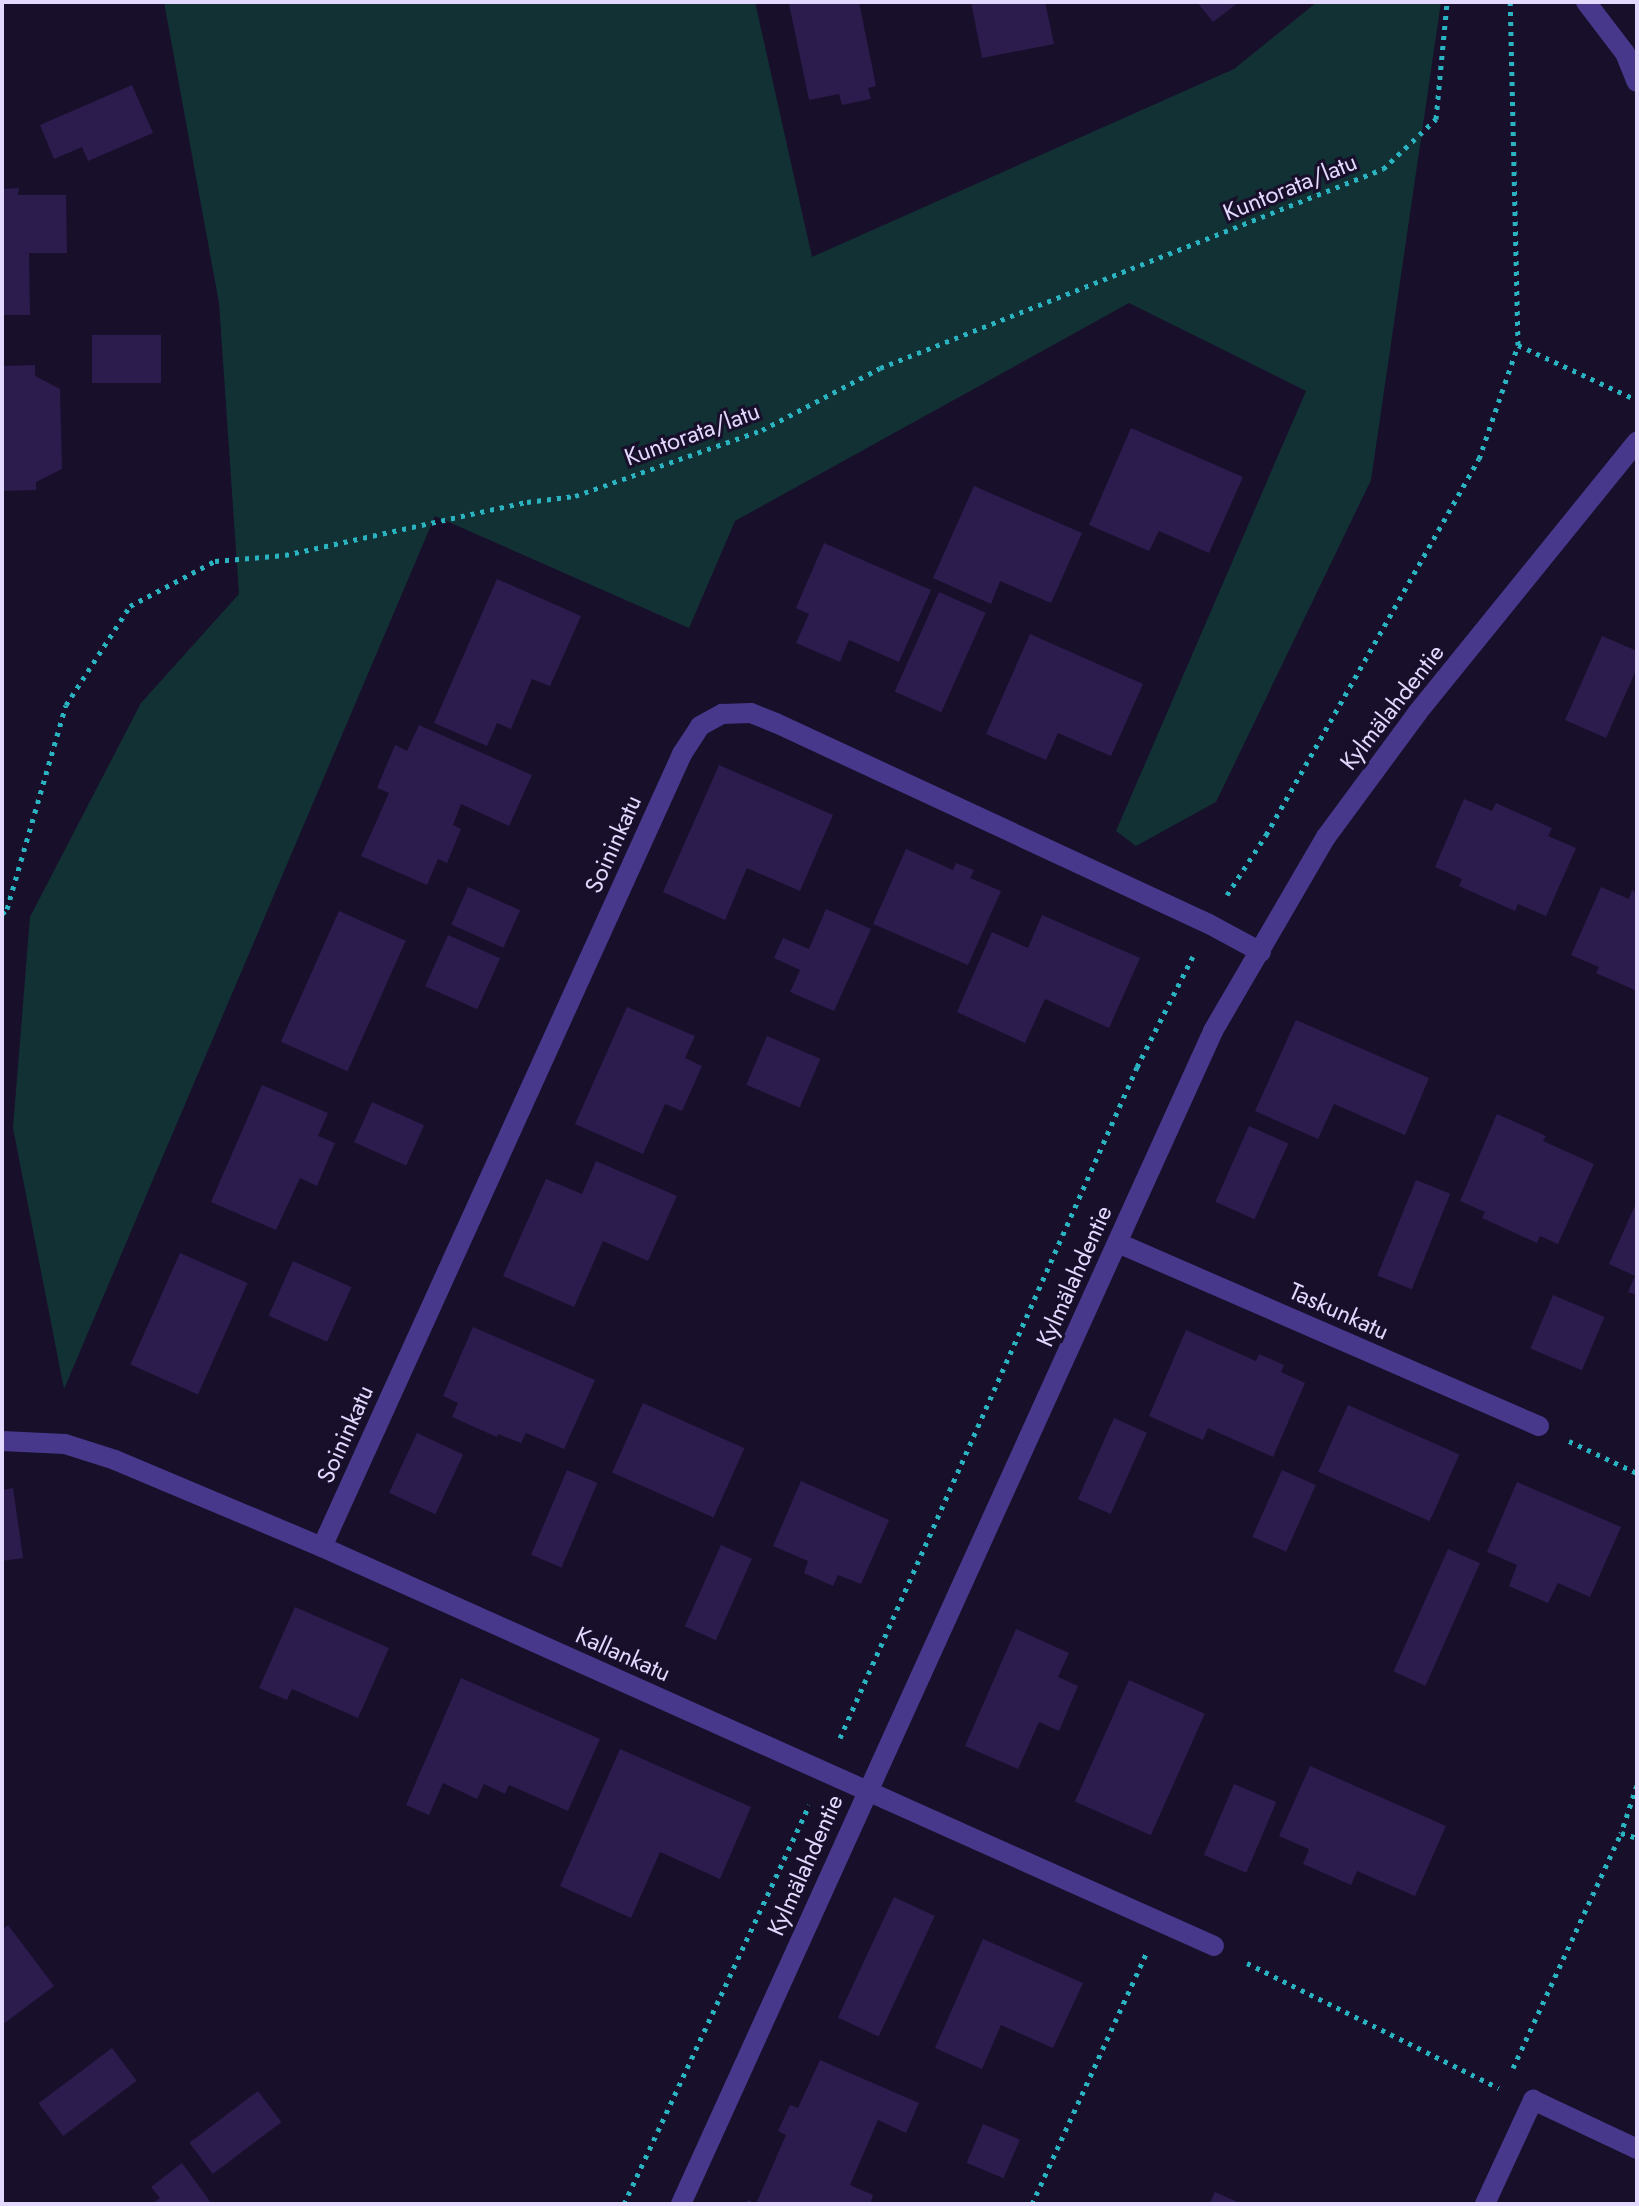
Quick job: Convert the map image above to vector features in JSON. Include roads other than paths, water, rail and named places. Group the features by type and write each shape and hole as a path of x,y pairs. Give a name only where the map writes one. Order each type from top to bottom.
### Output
{"street":[{"path":"1586,2 1625,53 1637,82"},
{"name":"Kylmälahdentie","path":"681,2204 1213,1031 1326,837 1418,712 1637,442"},
{"name":"Soininkatu","path":"322,1547 682,754 700,726 722,714 751,713 776,723 1209,924 1261,952"},
{"name":"Taskunkatu","path":"1118,1243 1539,1426"},
{"name":"Kallankatu","path":"2,1441 65,1444 115,1460 322,1547 825,1772 866,1794 1214,1946"},
{"path":"1485,2204 1533,2100 1637,2149"}]}
